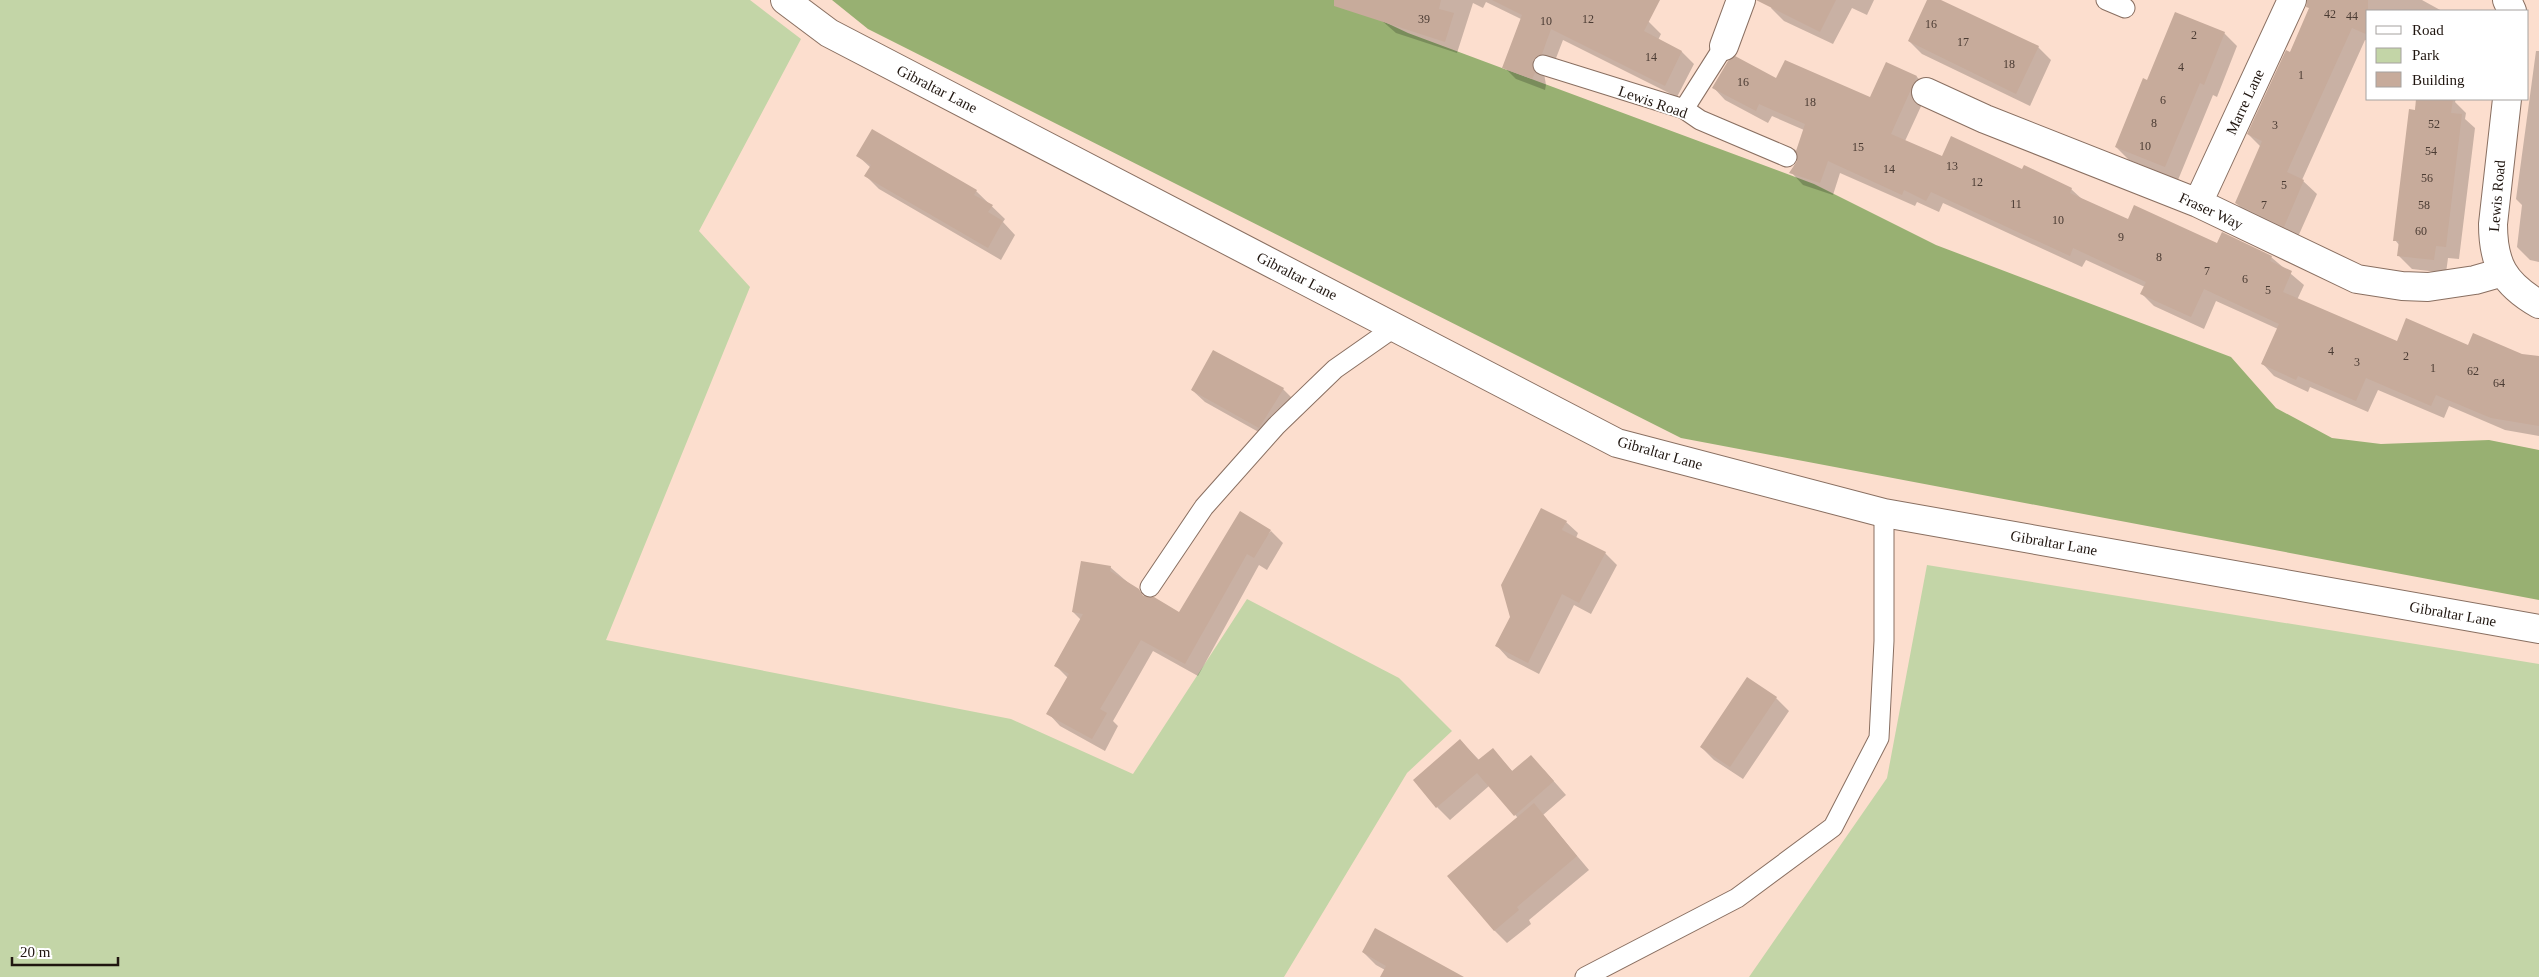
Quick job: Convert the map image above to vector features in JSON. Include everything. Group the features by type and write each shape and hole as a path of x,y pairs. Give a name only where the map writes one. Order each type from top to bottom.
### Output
{"street":[{"name":"Gibraltar Lane","path":"785,0 829,33 1617,443 1884,513 2539,629"},
{"path":"1724,46 1741,0"},
{"name":"Marre Lane","path":"2198,203 2292,0"},
{"name":"Fraser Way","path":"1926,92 1986,119 2198,203 2358,279 2402,286 2428,286 2475,280 2503,272"},
{"name":"Lewis Road","path":"2507,100 2493,224 2493,245 2503,272 2513,287 2539,304"}],"lane":[{"path":"2106,0 2125,8"},
{"path":"1684,109 1724,46"},
{"name":"Lewis Road","path":"1543,66 1684,109 1700,120 1787,157"},
{"path":"1150,587 1204,507 1276,426 1336,369 1395,327"},
{"path":"1585,977 1738,898 1833,827 1879,738 1884,641 1884,513"}],"green space":[{"path":"0,0 750,0 801,39 699,231 750,287 606,640 1011,719 1133,774 1247,599 1399,678 1452,731 1407,773 1284,977 0,977"},
{"path":"832,0 1347,0 1374,17 1408,33 1814,184 1936,245 2231,357 2276,408 2332,438 2381,444 2489,440 2539,450 2539,600 1681,438 868,29"},
{"path":"1927,565 2539,664 2539,977 1749,977 1887,778"}],"building":[{"path":"1334,0 1441,0 1439,9 1454,13 1445,42 1334,6"},
{"path":"1492,0 1660,0 1644,31 1682,51 1665,86 1551,29 1542,54 1532,61 1535,73 1532,79 1502,68 1522,15"},
{"path":"1756,0 1836,0 1820,32"},
{"path":"1927,0 1941,0 2039,46 2016,94 1908,41"},
{"path":"2307,0 2368,0 2366,34 2352,28 2287,172 2304,180 2284,227 2235,203 2262,141 2247,134 2286,50 2290,52 2309,8 2306,7"},
{"path":"2175,12 2225,32 2204,85 2200,83 2165,167 2115,147 2143,78 2147,80"},
{"path":"1735,56 1776,78 1785,60 1870,97 1886,62 1917,76 1891,134 1942,156 1951,136 2022,169 2024,165 2072,188 2070,193 2128,219 2134,205 2217,243 2222,232 2272,256 2270,261 2292,271 2283,292 2397,341 2406,318 2468,345 2473,333 2522,354 2539,356 2539,426 2491,418 2436,395 2431,406 2366,378 2356,401 2298,376 2296,380 2261,364 2279,324 2204,289 2191,317 2140,294 2146,282 2073,248 2070,256 1931,192 1926,201 1904,190 1902,195 1828,161 1820,183 1789,173 1797,161 1796,151 1805,124 1759,104 1756,111 1712,88 1728,61"},
{"path":"2416,100 2453,100 2451,113 2462,114 2446,247 2436,246 2434,260 2397,256 2399,241 2393,241 2409,109 2415,110"},
{"path":"872,129 977,190 974,195 993,205 988,212 1003,221 988,248 864,176 871,165 856,156"},
{"path":"1213,350 1284,388 1259,428 1191,390"},
{"path":"1541,508 1567,521 1562,530 1606,552 1579,603 1562,594 1528,663 1495,646 1510,617 1501,585"},
{"path":"1240,511 1271,530 1254,558 1247,554 1185,664 1141,640 1100,709 1107,713 1092,739 1046,714 1069,674 1054,666 1083,614 1072,612 1081,561 1111,566 1110,571 1139,589 1143,596 1154,597 1179,612"},
{"path":"1747,677 1777,697 1730,767 1700,747"},
{"path":"1460,739 1478,760 1493,748 1512,771 1531,755 1554,781 1514,816 1477,773 1436,808 1413,780"},
{"path":"1534,803 1577,856 1517,907 1519,910 1494,931 1447,876"},
{"path":"1375,928 1464,977 1380,977 1386,966 1362,952"}]}
